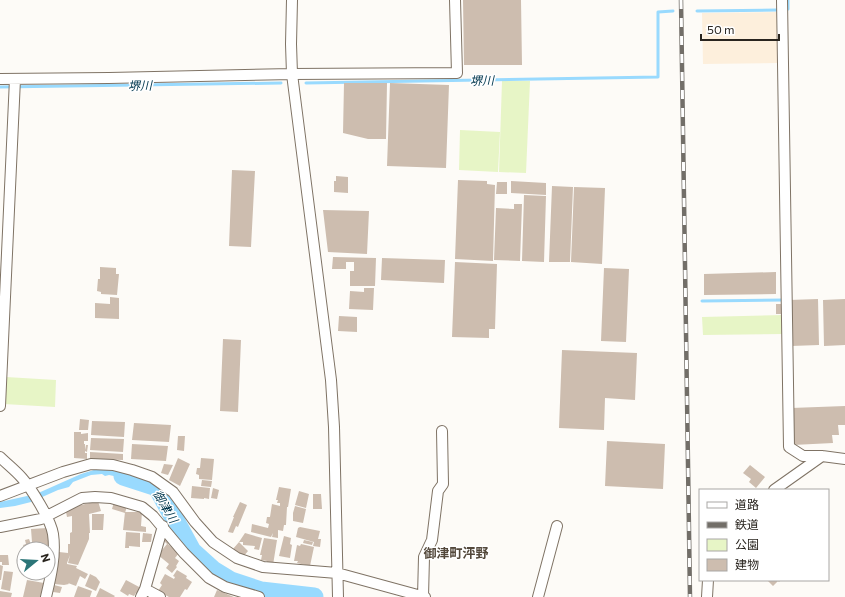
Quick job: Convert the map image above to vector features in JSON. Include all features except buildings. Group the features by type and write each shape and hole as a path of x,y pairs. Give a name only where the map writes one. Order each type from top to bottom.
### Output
{"street":[{"path":"292,0 292,74 331,380 338,597"},
{"path":"0,79 15,86 109,78 292,74 457,73 455,0"},
{"path":"782,0 789,448 803,456 822,456 845,459"},
{"path":"0,406 15,86"},
{"path":"0,496 29,488 63,472 92,464 113,465 132,470 152,478 173,492 195,522 213,542 237,558 263,567 337,574 424,597 424,557 432,540 438,491 443,484 442,431"},
{"path":"775,489 822,456"},
{"path":"0,457 23,478 46,515 53,532 54,550 52,570 46,597"},
{"path":"0,527 46,515 82,498 111,498 142,508 153,516 163,526 184,553 209,578 225,587 259,597"},
{"path":"160,597 143,593 163,526"},
{"path":"538,597 557,526"},
{"path":"707,597 708,581"}],"shaded area":[{"path":"777,12 778,63 703,64 702,13"}],"green space":[{"path":"502,81 530,81 526,173 499,172"},
{"path":"460,130 500,132 498,172 459,170"},
{"path":"783,315 784,334 703,335 702,317"},
{"path":"6,377 56,380 55,407 4,404"}],"water":[{"path":"97,469 127,474 156,485 109,475 91,475 73,482 69,487 58,490 31,502 0,508 0,502 36,494 81,474"}],"waterway":[{"path":"785,10 788,9 788,0"},
{"path":"697,11 777,10"},
{"name":"堺川","path":"306,83 658,77 658,12 673,11"},
{"name":"堺川","path":"0,87 281,83"},
{"path":"702,301 783,300"},
{"name":"御津川","path":"123,476 157,487 192,551 213,570 231,581 261,591 314,597"}],"railway":[{"path":"681,0 690,597"}],"district":[{"name":"御津町泙野","path":"456,553"}]}
